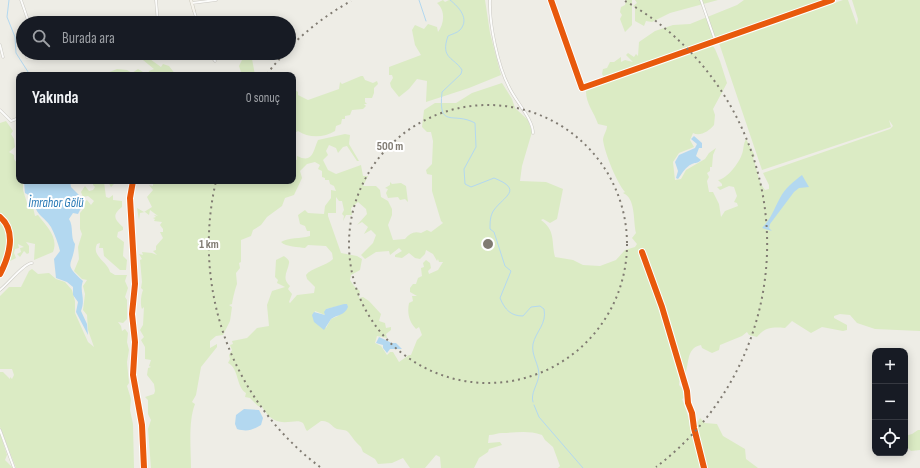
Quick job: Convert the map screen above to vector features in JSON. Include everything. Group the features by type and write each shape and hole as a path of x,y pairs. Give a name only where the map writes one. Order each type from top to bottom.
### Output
{"street":[{"path":"21,0 27,16"},
{"path":"156,0 157,16"},
{"path":"196,16 192,2 216,0"},
{"path":"490,0 493,34 507,85 519,106 530,119 533,133"},
{"path":"551,0 582,88 832,0"},
{"path":"701,0 715,40"},
{"path":"0,45 3,57"},
{"path":"0,110 11,120 16,119"},
{"path":"133,184 130,204 135,277 132,314 134,342 133,375 142,425 144,468"},
{"path":"0,217 7,224 10,247 0,274"},
{"path":"642,252 662,307 687,391 688,403 692,413 694,428 704,468"},
{"path":"0,290 18,274 23,266 32,263"},
{"path":"4,265 8,267"},
{"path":"0,430 14,468"}],"green space":[{"path":"443,0 445,2 449,0 485,0 490,33 501,75 469,88 426,102 427,81 417,79 409,89 399,97 391,87 390,83 393,78 392,75 389,75 389,67 421,55 415,45 412,30 415,25 424,29 428,24 437,27 438,32 442,25 443,14 437,3"},
{"path":"626,0 632,0 632,25 625,32 620,19 622,15 620,12 621,7 625,5"},
{"path":"635,0 718,0 670,13 652,22 646,21 644,26 635,21 635,8 633,6 637,3"},
{"path":"744,0 826,0 709,41 715,49 727,83 713,109 715,115 714,125 704,133 693,133 690,140 694,147 679,153 673,162 675,180 681,179 686,170 705,159 709,153 716,148 713,155 712,167 710,167 710,171 707,173 709,177 707,181 709,192 713,192 719,204 721,217 725,211 738,206 737,203 734,202 737,196 734,187 729,186 720,190 717,187 722,186 722,184 718,180 729,174 738,162 746,139 755,156 753,158 759,179 765,190 769,189 769,185 763,173 890,129 893,126 889,120 891,127 762,170 719,43 843,0 848,0 857,25 858,19 852,0 920,0 920,331 875,329 857,323 850,315 840,314 834,316 834,318 847,325 847,330 843,331 822,327 811,333 792,321 785,328 766,329 757,337 749,335 747,332 742,336 720,345 719,350 712,353 702,348 701,345 692,350 684,376 679,367 677,372 680,376 679,385 683,389 684,398 682,399 690,427 695,427 700,418 705,423 717,424 723,436 745,449 746,459 758,468 558,468 560,466 553,447 542,435 522,432 489,435 488,443 500,442 502,445 489,449 488,452 479,458 474,468 441,468 440,457 436,455 425,468 410,468 403,458 392,463 378,464 375,459 363,452 361,447 348,432 337,429 326,421 321,421 307,431 303,423 300,421 279,422 268,415 262,407 258,406 250,398 245,397 246,393 241,386 232,365 228,363 230,359 229,355 232,350 230,345 233,344 232,341 247,338 257,328 269,326 267,305 272,291 285,287 277,283 278,280 275,277 276,260 284,256 289,261 285,277 290,286 288,289 292,294 290,303 297,295 314,293 315,287 307,279 306,275 333,259 332,253 326,246 308,245 305,248 289,246 281,242 288,239 310,236 310,231 307,231 305,226 300,224 298,215 305,210 308,213 324,214 325,206 331,198 331,190 336,191 334,186 330,184 329,180 325,180 325,178 322,177 322,171 318,169 320,165 315,162 307,164 300,171 302,178 294,195 285,198 282,206 267,217 261,225 253,230 251,236 241,240 240,268 236,273 237,284 232,304 229,305 232,307 230,321 223,335 216,336 210,341 210,348 217,344 217,347 201,367 196,395 192,402 195,404 191,419 191,468 151,468 148,429 151,420 148,414 148,400 145,397 154,394 155,391 154,384 147,375 148,368 151,367 149,366 151,360 145,359 145,347 141,340 144,337 140,330 143,325 144,307 142,309 141,300 143,290 141,288 142,282 140,260 142,259 139,254 143,255 142,252 157,255 153,251 156,250 156,246 163,238 160,232 163,232 163,229 160,225 162,222 154,221 155,219 153,218 156,217 154,215 158,216 150,210 149,215 145,212 140,213 139,220 137,208 144,212 152,207 147,197 153,190 149,185 296,184 297,156 302,158 309,157 312,155 318,140 345,134 350,135 349,144 359,161 357,161 347,146 343,147 338,153 336,148 329,145 326,151 328,155 323,160 328,170 336,174 361,165 363,176 368,176 363,186 376,186 380,190 381,197 388,201 392,209 392,215 388,225 393,240 405,239 414,232 421,233 427,230 431,232 443,223 441,221 432,191 432,175 427,174 426,170 432,164 433,141 431,132 427,132 422,127 424,110 435,103 456,103 472,93 502,83 512,99 515,108 528,120 532,132 522,166 520,181 546,182 563,189 557,219 550,223 543,219 541,220 546,224 551,232 555,257 573,260 583,265 600,266 616,260 625,250 635,247 637,244 632,238 636,233 632,205 627,196 623,193 625,192 615,175 604,146 603,138 607,126 598,124 586,96 586,91 608,82 607,77 604,77 602,74 603,69 607,68 610,62 614,62 621,57 621,62 625,60 633,62 626,55 628,53 634,57 636,54 638,56 639,42 655,31 673,25 690,24 737,5","holes":["336,197 339,201 342,201 344,210 342,214 344,216 343,221 346,215 352,215 351,208 358,202 366,209 367,214 357,225 362,222 368,227 364,234 371,230 376,235 373,243 361,255 365,259 376,252 389,251 390,255 399,248 402,251 395,255 395,257 402,258 409,253 415,258 420,259 425,254 426,250 433,254 437,261 438,259 439,262 443,262 438,270 429,274 428,271 431,268 430,263 426,260 423,263 424,267 421,268 422,276 418,278 416,284 413,284 410,288 410,292 417,296 412,296 413,301 409,303 409,317 416,329 419,327 422,335 417,340 411,355 399,362 393,352 390,352 387,355 381,346 375,343 377,336 387,338 386,334 391,330 391,327 386,328 385,323 379,321 381,314 369,301 363,297 359,298 360,291 350,280 351,275 360,270 362,259 357,256 341,253 328,216 328,213 336,213","347,304 338,316 331,319 326,328 314,314 315,311 325,315 326,309"]},
{"path":"143,60 151,60 161,67 163,64 169,66 174,72 149,72 154,69"},
{"path":"242,60 252,60 254,72 241,72 239,66"},
{"path":"117,69 127,70 130,72 110,72"},
{"path":"138,69 143,72 134,72"},
{"path":"363,76 365,80 373,83 377,81 378,84 374,88 372,98 365,98 365,102 367,104 364,104 366,106 363,109 352,110 350,115 345,116 345,119 342,119 341,124 336,126 335,131 321,136 311,136 298,131 296,132 296,90 298,95 308,100 339,89 340,82 342,84"},
{"path":"6,121 13,131 11,134 14,139 15,147 9,152 14,155 16,162 16,184 23,184 23,190 27,203 32,203 35,216 38,215 51,232 54,247 53,252 34,260 35,244 26,242 29,246 29,253 27,254 24,251 20,257 17,254 21,252 20,248 24,247 18,244 19,248 15,249 14,253 16,258 6,263 0,271 0,123"},
{"path":"390,182 392,184 401,183 406,186 408,202 405,199 400,200 398,197 388,198 386,193 388,189 385,188 390,185"},
{"path":"104,184 106,197 109,198 113,195 113,200 122,201 122,207 117,212 115,217 123,227 123,230 118,232 117,237 124,242 123,256 127,260 126,270 120,270 104,256 103,248 99,248 100,243 97,244 96,252 109,268 110,272 115,275 127,275 125,281 128,288 125,297 127,300 127,319 123,323 118,322 122,331 125,329 128,333 127,342 129,350 127,362 129,383 127,386 131,399 130,410 133,424 134,468 16,468 0,427 0,372 3,372 10,379 10,377 12,379 14,375 12,369 0,369 0,296 9,287 21,287 29,271 32,269 38,274 49,273 56,279 65,282 72,290 75,301 75,313 88,342 94,347 88,330 87,315 83,310 85,294 83,286 87,280 82,279 74,271 79,259 78,247 82,234 80,229 80,213 84,208 85,201 87,200 91,205 94,201 88,196 83,197 81,192 85,186 89,191 93,190 95,187 93,185"},
{"path":"920,430 920,450 911,451 908,448 908,435"},
{"path":"0,433 7,455 5,460 13,468 0,468"}],"water":[{"path":"694,136 702,143 702,148 699,148 696,156 701,160 687,167 678,179 676,178 678,171 675,162 679,155 695,148 697,144 691,139"},
{"path":"802,175 809,187 799,188 794,192 770,224 769,228 772,231 762,228 770,217 784,191"},
{"name":"İmrahor Gölü","path":"24,184 70,184 71,187 81,197 81,208 78,214 73,213 69,219 75,244 70,264 73,270 83,281 83,302 81,311 87,324 88,335 76,312 78,302 73,295 73,287 67,282 56,278 54,259 60,251 51,227 36,210 34,201 31,200 32,197 25,193"},
{"path":"347,304 348,307 346,310 331,319 324,330 314,322 312,315 314,312 325,315 324,312 326,309"},
{"path":"379,337 392,343 396,343 402,349 390,349 387,353 383,348 383,345 376,343"},
{"path":"244,409 259,410 263,418 261,425 250,430 237,429 235,424 236,415"}],"waterway":[{"path":"9,0 7,17 15,37 16,53"},
{"path":"419,0 426,21"},
{"path":"450,0 460,10 464,18 464,22 460,30 448,36 446,49 449,57 462,70 461,74 442,92 442,111 449,117 460,118 475,123 476,147 464,169 465,184 471,187 494,178 503,182 510,190 493,212 490,219 490,229 494,232 505,266 511,271 500,298 504,306 509,312 519,316 523,316 531,307 540,306 544,309 545,314 543,323 534,339 533,344 533,352 539,375 533,392 533,402"},
{"path":"20,60 28,72"},
{"path":"534,405 539,417 583,468"}],"cycle path":[{"path":"551,0 582,88 832,0"},
{"path":"132,184 130,198 135,284 132,314 135,342 133,375 142,425 144,468"},
{"path":"0,217 5,223 10,237 6,260 0,274"},
{"path":"642,252 662,307 687,391 688,403 692,413 694,428 704,468"}]}
